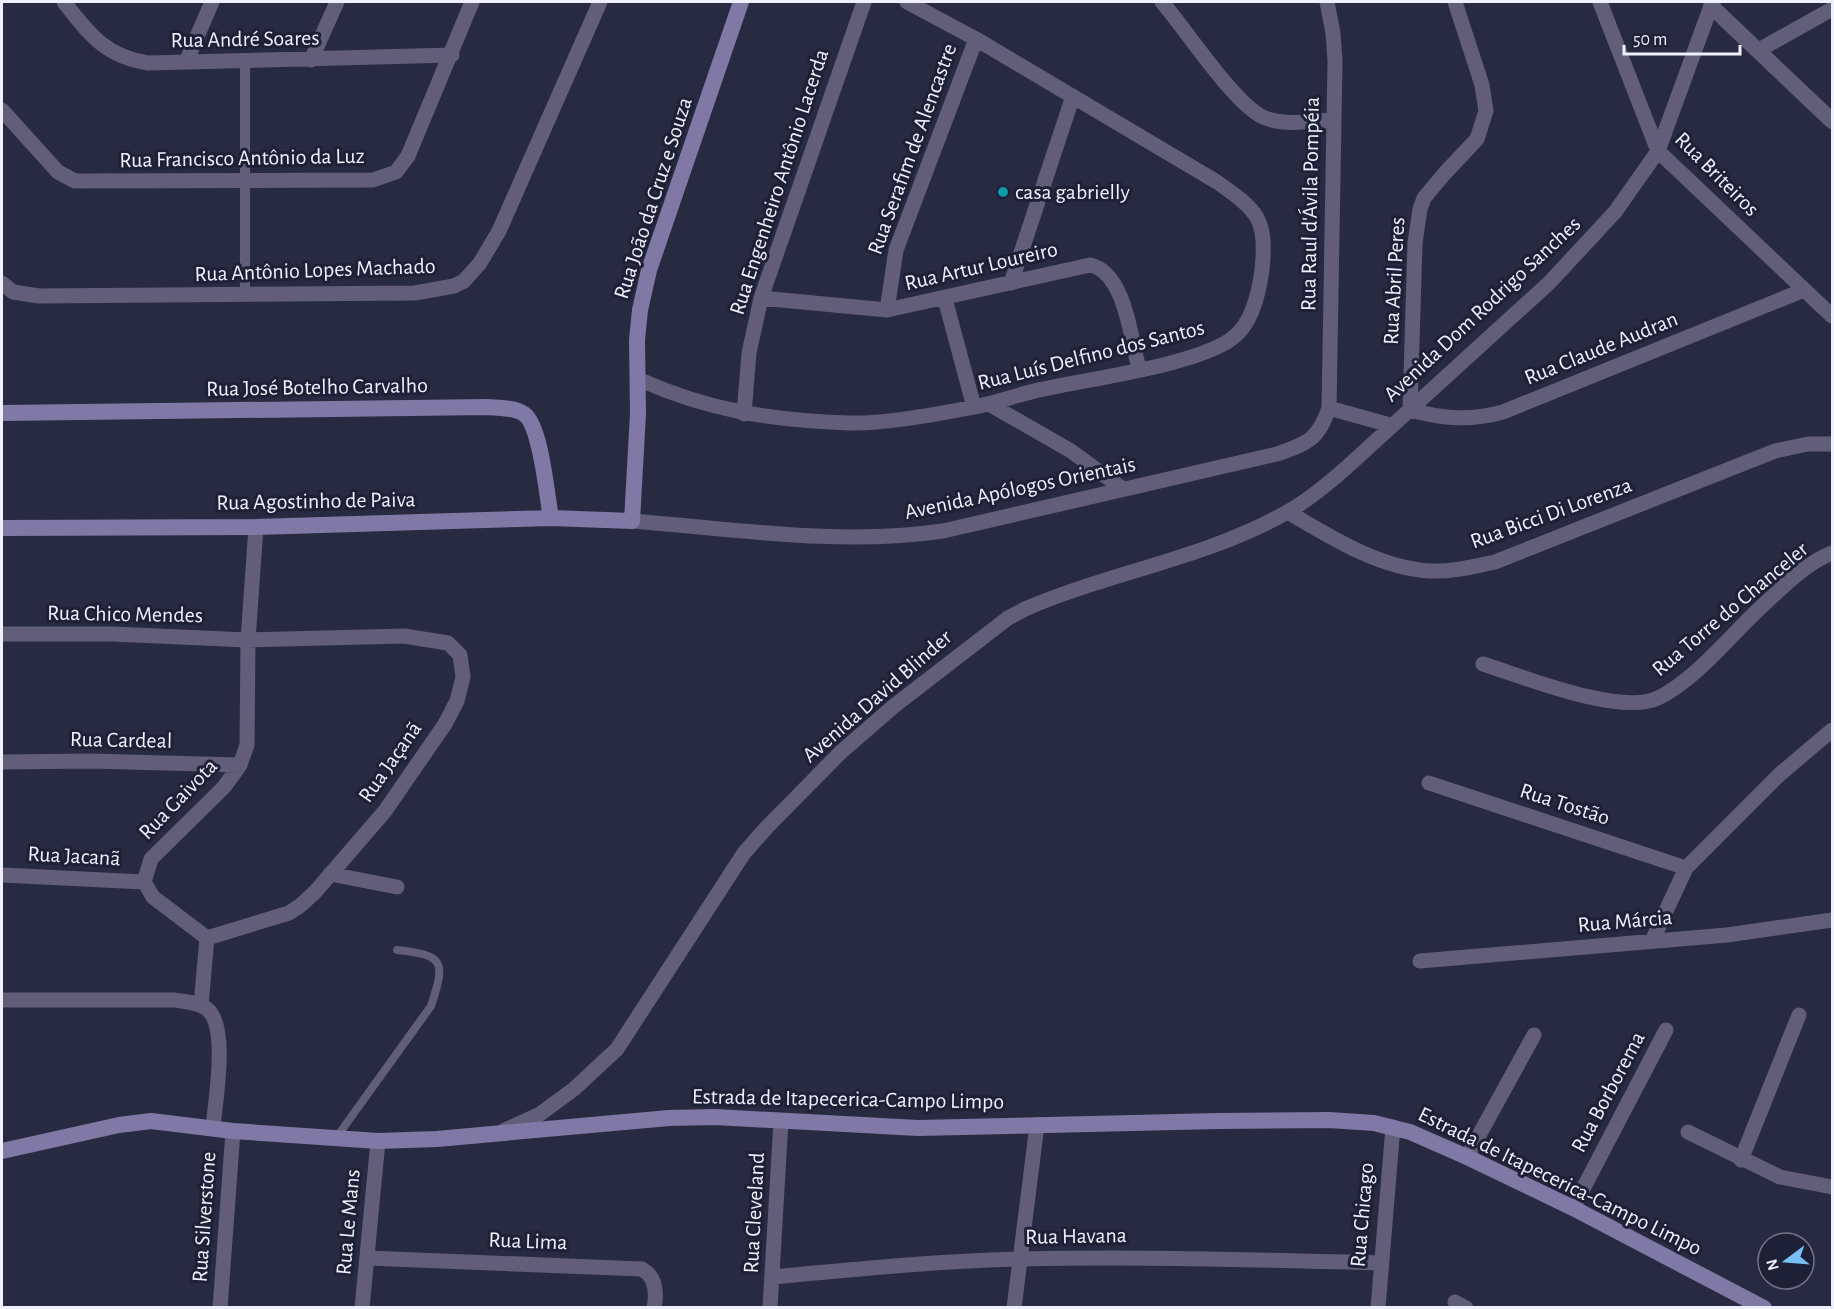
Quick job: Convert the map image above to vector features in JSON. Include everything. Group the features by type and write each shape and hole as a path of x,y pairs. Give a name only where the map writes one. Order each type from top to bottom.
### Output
{"main road":[{"name":"Rua João da Cruz e Souza","path":"632,521 640,310 649,270 741,2"},
{"name":"Rua José Botelho Carvalho","path":"2,413 487,407 512,409 524,414 535,432 551,518"},
{"name":"Rua Agostinho de Paiva","path":"2,528 256,527 551,518 632,521"},
{"name":"Estrada de Itapecerica-Campo Limpo","path":"2,1151 119,1125 151,1121 232,1131 378,1141 669,1118 715,1117 866,1127 1329,1120 1393,1127 1467,1156 1573,1208 1764,1308"}],"street":[{"name":"Rua André Soares","path":"64,2 88,33 108,51 148,63 452,55"},
{"path":"186,62 212,2"},
{"path":"311,60 337,2"},
{"name":"Rua Francisco Antônio da Luz","path":"2,110 58,172 75,181 373,180 396,172 408,156 452,55 472,2"},
{"name":"Rua Antônio Lopes Machado","path":"2,283 13,292 39,296 245,296 415,294 445,289 464,281 480,263 499,231 600,2"},
{"name":"Rua Engenheiro Antônio Lacerda","path":"744,414 749,353 761,298 864,2"},
{"name":"Rua Luís Delfino dos Santos","path":"638,379 706,405 744,414 851,423 982,405 1041,389 1139,369 1213,349 1235,337 1247,323 1261,277 1263,231 1256,215 1245,202 1217,182 1073,96 976,39 907,2"},
{"path":"1162,2 1240,100 1256,114 1280,122 1333,120"},
{"name":"Rua Raul d'Ávila Pompéia","path":"1327,2 1334,33 1329,408"},
{"name":"Rua Abril Peres","path":"1410,410 1415,243 1420,209 1424,198 1477,138 1486,111 1482,85 1455,2"},
{"name":"Rua Briteiros","path":"1600,2 1658,151 1833,316"},
{"path":"1712,4 1833,121"},
{"name":"Avenida Dom Rodrigo Sanches","path":"1390,425 1410,410 1549,283 1615,212 1658,151 1712,4"},
{"path":"1759,50 1833,9"},
{"name":"Rua Serafim de Alencastre","path":"887,310 896,250 976,39"},
{"path":"245,62 245,296"},
{"path":"1011,283 1073,96"},
{"name":"Rua Artur Loureiro","path":"761,298 887,310 945,299 1090,265 1100,267 1118,289 1139,369"},
{"name":"Rua Claude Audran","path":"1410,410 1444,419 1462,419 1503,412 1804,290"},
{"path":"945,299 982,405 1071,451 1124,489"},
{"path":"1329,408 1390,425"},
{"name":"Avenida Apólogos Orientais","path":"632,521 820,536 899,537 943,531 1224,468 1301,445 1318,434 1329,408"},
{"name":"Avenida David Blinder","path":"498,1133 540,1114 591,1074 617,1049 744,853 841,753 894,706 980,638 1017,613 1050,598 1236,535 1288,512 1320,491 1390,425"},
{"name":"Rua Bicci Di Lorenza","path":"1288,512 1353,547 1394,564 1430,571 1447,570 1495,562 1775,451 1808,444 1833,444"},
{"name":"Rua Gaivota","path":"144,882 151,859 224,786 240,765 247,746 248,632 256,527"},
{"name":"Rua Torre do Chanceler","path":"1483,664 1609,702 1633,705 1646,703 1660,697 1682,681 1797,575 1820,558 1833,553"},
{"name":"Rua Chico Mendes","path":"2,634 248,632"},
{"name":"Rua Jaçanã","path":"207,938 289,913 302,905 385,811 445,724 457,701 463,677 463,662 457,650 448,644 404,636 248,632"},
{"path":"1652,941 1686,868 1779,775 1833,730"},
{"name":"Rua Cardeal","path":"2,762 90,761 240,765"},
{"name":"Rua Tostão","path":"1429,783 1686,868"},
{"path":"330,874 397,887"},
{"name":"Rua Jacanã","path":"2,875 144,882"},
{"path":"144,882 153,897 207,938 201,1005"},
{"name":"Rua Márcia","path":"1420,961 1727,935 1833,920"},
{"path":"2,1000 175,1000 201,1005 213,1015 219,1042 213,1128"},
{"path":"1741,1160 1799,1015"},
{"name":"Rua Borborema","path":"1573,1208 1666,1030"},
{"path":"1467,1156 1534,1035"},
{"name":"Rua Cleveland","path":"770,1308 774,1277 781,1121"},
{"path":"1014,1308 1037,1125"},
{"name":"Rua Chicago","path":"1378,1308 1393,1127"},
{"name":"Rua Silverstone","path":"220,1308 232,1131"},
{"path":"1688,1132 1741,1160 1780,1177 1833,1187"},
{"name":"Rua Le Mans","path":"362,1308 378,1141"},
{"name":"Rua Lima","path":"368,1258 642,1269 648,1272 655,1286 654,1308"},
{"name":"Rua Havana","path":"774,1277 890,1266 1021,1259 1172,1258 1380,1263"}],"lane":[{"path":"335,1139 431,1006 439,981 439,965 434,957 426,954 397,950"}],"place":[{"name":"casa gabrielly","path":"1003,192"}]}
